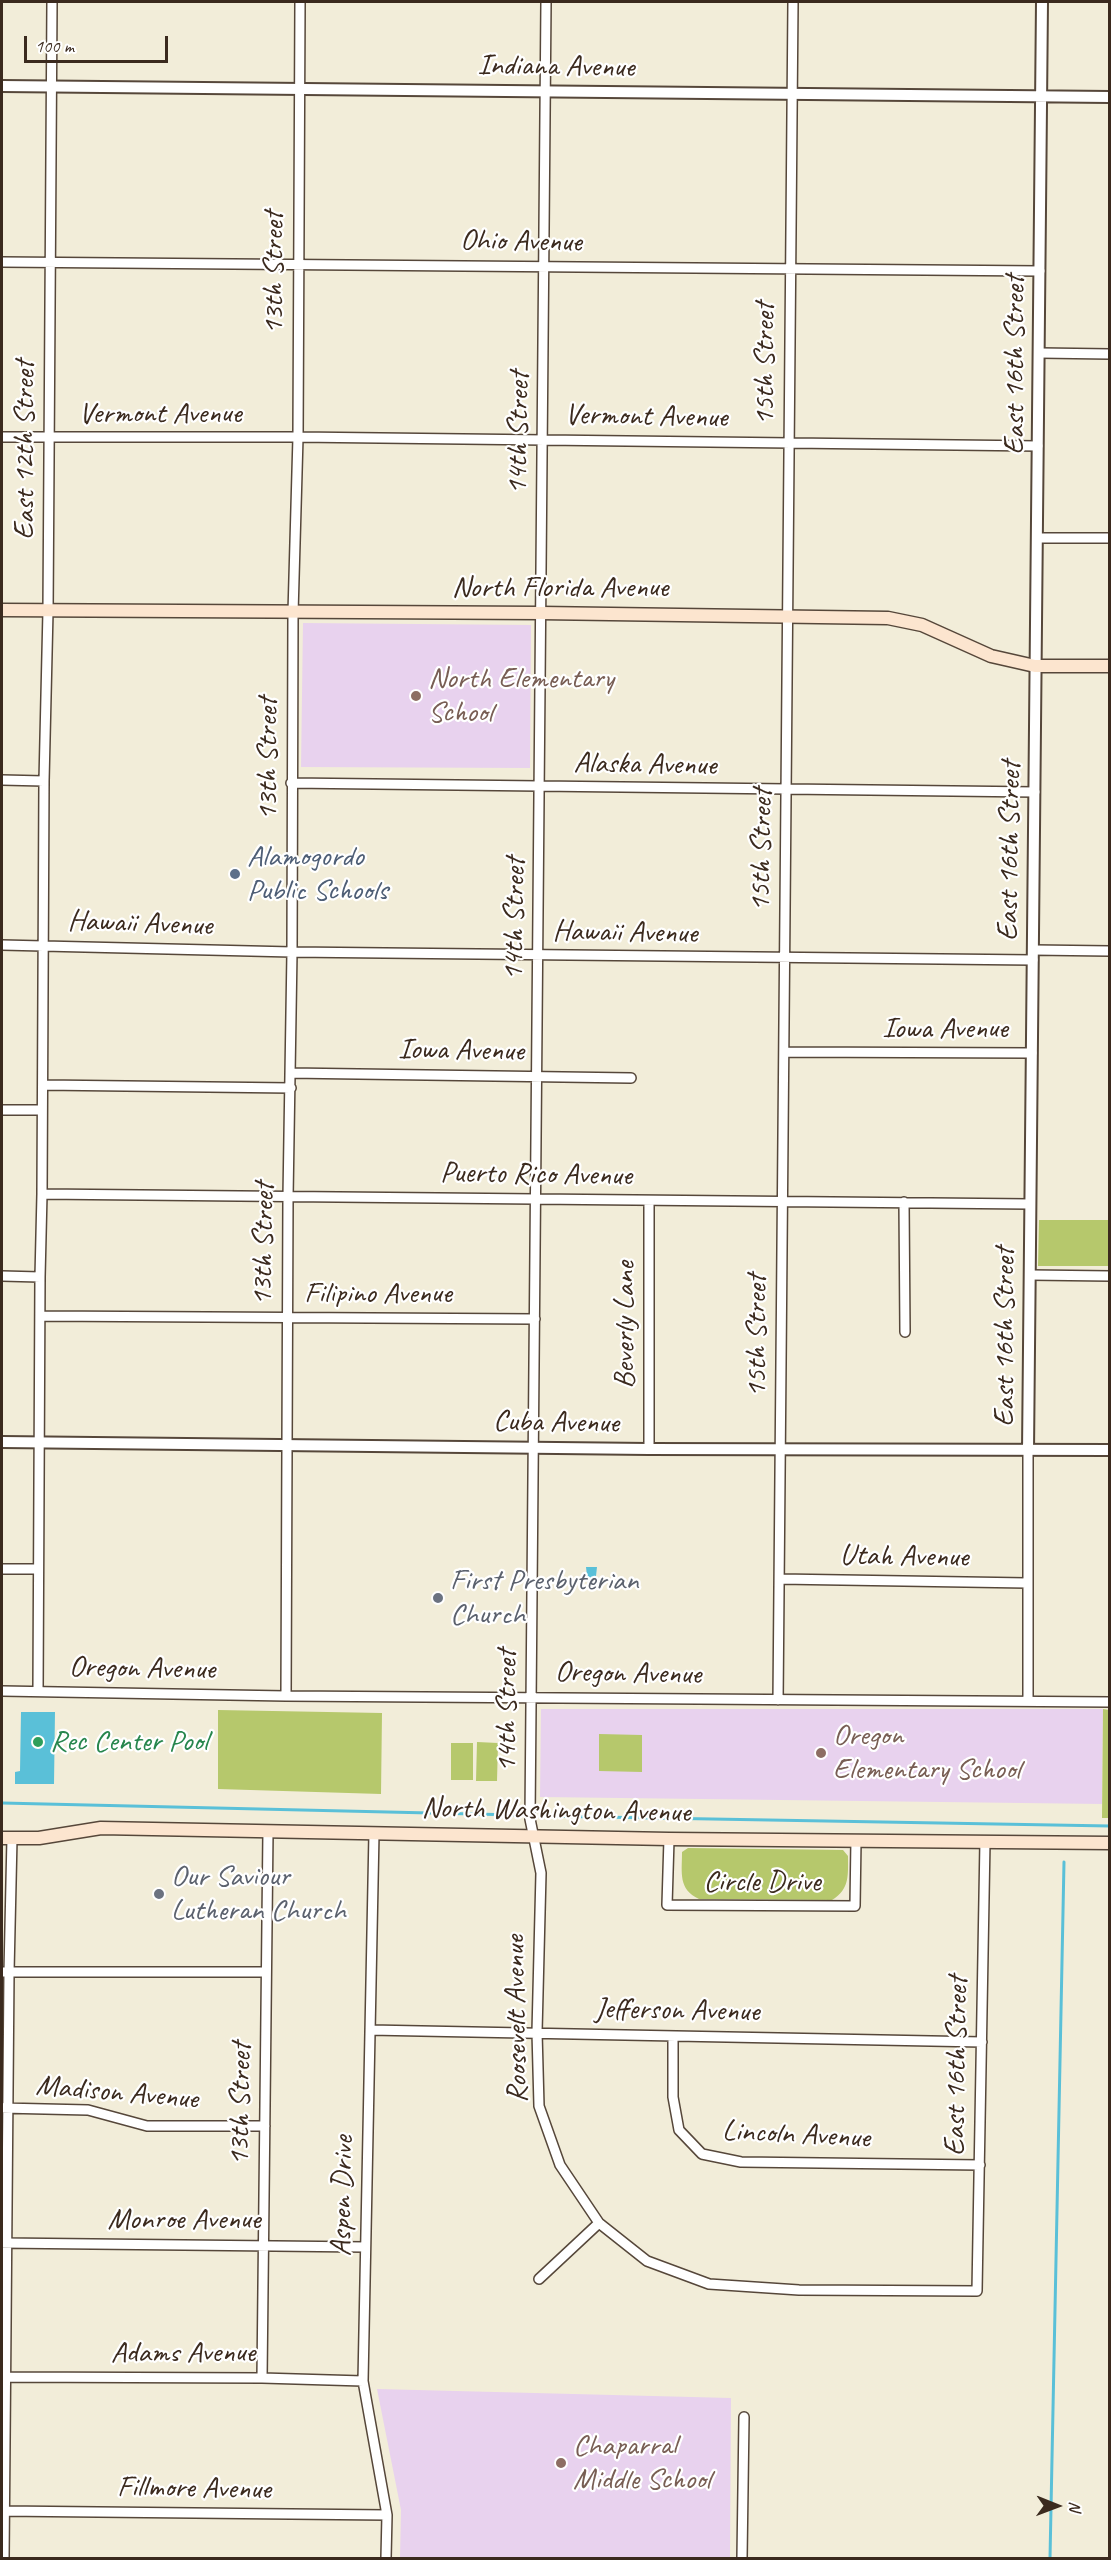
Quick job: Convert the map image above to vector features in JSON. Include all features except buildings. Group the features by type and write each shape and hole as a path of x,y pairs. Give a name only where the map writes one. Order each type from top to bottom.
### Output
{"main road":[{"name":"North Florida Avenue","path":"2,610 788,615 888,618 922,625 992,656 1035,666 1110,666"},
{"name":"North Washington Avenue","path":"7,1838 39,1838 102,1828 669,1839 1110,1843"}],"street":[{"name":"East 12th Street","path":"39,1691 40,1276 44,780 50,438 49,263 52,2"},
{"name":"13th Street","path":"286,1696 287,1317 292,952 292,613 298,437 300,2"},
{"name":"14th Street","path":"532,1836 530,1819 546,2"},
{"name":"15th Street","path":"778,1700 793,2"},
{"name":"East 16th Street","path":"1028,1701 1029,1204 1042,2"},
{"name":"Indiana Avenue","path":"2,86 1110,97"},
{"name":"Ohio Avenue","path":"2,262 1040,271"},
{"path":"1040,353 1110,354"},
{"name":"Vermont Avenue","path":"2,438 298,437 1038,446"},
{"path":"1038,538 1110,538"},
{"path":"2,780 44,780"},
{"name":"Alaska Avenue","path":"291,783 540,788 1035,792"},
{"name":"Hawaii Avenue","path":"2,945 292,952 785,959 1033,955 1110,951"},
{"name":"Iowa Avenue","path":"785,1052 1032,1053"},
{"name":"Iowa Avenue","path":"290,1073 631,1078"},
{"path":"43,1085 291,1088"},
{"path":"2,1110 42,1110"},
{"name":"Puerto Rico Avenue","path":"42,1194 1029,1204"},
{"name":"Beverly Lane","path":"649,1201 649,1449"},
{"path":"904,1202 905,1332"},
{"path":"1030,1275 1110,1276"},
{"path":"2,1276 40,1276"},
{"name":"Filipino Avenue","path":"41,1316 535,1319"},
{"name":"Cuba Avenue","path":"2,1442 649,1449 1110,1450"},
{"path":"2,1569 38,1569"},
{"name":"Utah Avenue","path":"780,1579 1027,1583"},
{"name":"Oregon Avenue","path":"2,1691 286,1696 1110,1702"},
{"name":"13th Street","path":"262,2378 268,1831"},
{"name":"Aspen Drive","path":"374,1833 363,2381 387,2516 386,2559"},
{"name":"Roosevelt Avenue","path":"532,1836 541,1872 537,2032 539,2106 560,2165 599,2223 647,2261 709,2284 799,2290 977,2290"},
{"path":"4,2559 4,2108 7,1838"},
{"name":"Circle Drive","path":"669,1839 668,1905 843,1906 855,1906 856,1840"},
{"name":"East 16th Street","path":"977,2290 985,1841"},
{"path":"5,1972 266,1972"},
{"name":"Jefferson Avenue","path":"370,2030 982,2042"},
{"name":"Lincoln Avenue","path":"673,2036 673,2097 679,2130 702,2154 741,2162 980,2165"},
{"name":"Madison Avenue","path":"4,2108 88,2110 147,2126 265,2126"},
{"path":"539,2279 599,2223"},
{"name":"Monroe Avenue","path":"4,2243 365,2247"},
{"name":"Adams Avenue","path":"4,2377 262,2378 363,2381"},
{"path":"742,2559 744,2417"},
{"name":"Fillmore Avenue","path":"3,2511 387,2516"}],"shaded area":[{"name":"North Elementary School","path":"303,623 531,625 530,768 301,767"},
{"name":"Oregon Elementary School","path":"541,1709 1103,1709 1102,1804 540,1797"},
{"name":"Chaparral Middle School","path":"377,2389 731,2398 730,2558 400,2558 401,2510"}],"green space":[{"path":"1039,1220 1109,1220 1109,1266 1038,1266"},
{"path":"1103,1709 1109,1710 1109,1818 1102,1818"},
{"path":"218,1710 382,1713 381,1794 218,1789"},
{"path":"599,1734 642,1735 642,1772 599,1771"},
{"path":"477,1742 498,1743 497,1781 476,1781"},
{"path":"451,1743 473,1743 473,1780 451,1780"},
{"path":"688,1848 843,1850 848,1856 847,1881 842,1891 832,1900 699,1899 692,1895 684,1885 682,1852"}],"water":[{"path":"586,1567 597,1567 595,1585 588,1585"},
{"name":"Rec Center Pool","path":"21,1712 55,1712 54,1784 15,1784 15,1772 20,1771"}],"waterway":[{"path":"2,1803 516,1815"},
{"path":"541,1816 1110,1826"},
{"path":"1050,2558 1064,1862"}],"place":[{"name":"North Elementary School","path":"416,696"},
{"name":"Alamogordo Public Schools","path":"235,874"},
{"name":"First Presbyterian Church","path":"438,1598"},
{"name":"Rec Center Pool","path":"38,1742"},
{"name":"Oregon Elementary School","path":"821,1753"},
{"name":"Our Saviour Lutheran Church","path":"159,1894"},
{"name":"Chaparral Middle School","path":"561,2463"}]}
